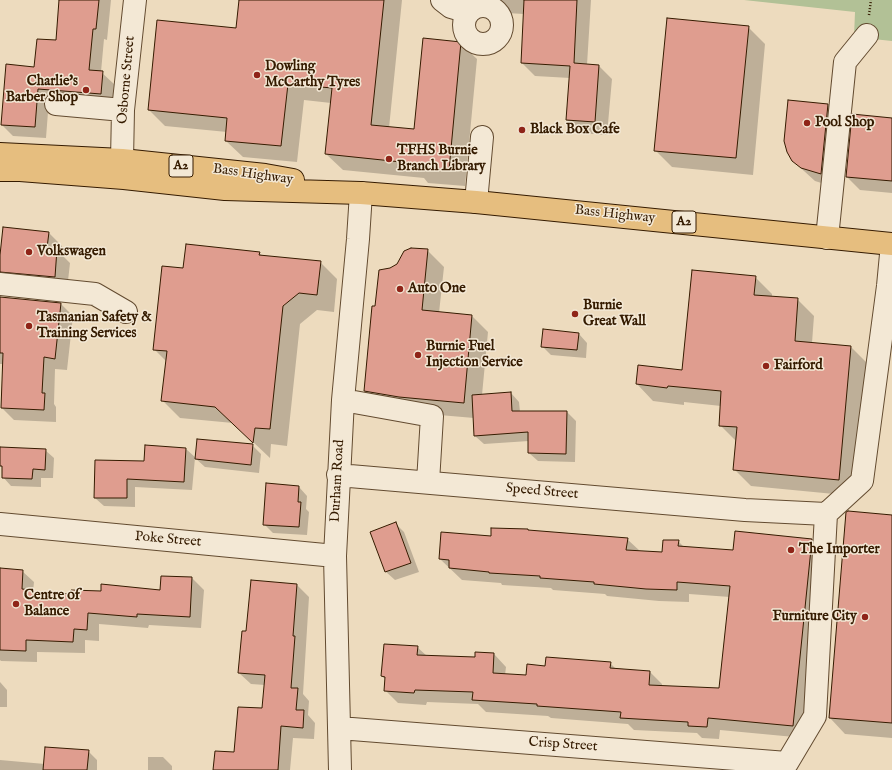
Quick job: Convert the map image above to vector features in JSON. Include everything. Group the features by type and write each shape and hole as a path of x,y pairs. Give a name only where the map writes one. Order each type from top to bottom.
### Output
{"highway":[{"name":"Bass Highway","path":"0,154 122,160 265,175 361,193"},
{"name":"Bass Highway","path":"0,170 20,170 124,178 225,190 361,193 476,202 892,244"}],"street":[{"name":"Osborne Street","path":"122,160 123,110 135,0"},
{"path":"442,0 451,7 468,12"},
{"path":"827,238 845,62 867,35"},
{"path":"56,104 123,110"},
{"path":"476,202 482,136"},
{"name":"Durham Road","path":"340,770 335,556 343,400 361,193"},
{"path":"826,514 862,481 888,286 892,244"},
{"path":"0,284 94,294 126,312"},
{"path":"343,400 432,416 428,482"},
{"name":"Speed Street","path":"338,475 745,510 826,514"},
{"name":"Crisp Street","path":"339,728 787,763 815,716 826,514"},
{"name":"Poke Street","path":"0,524 335,556"}],"green space":[{"path":"744,0 892,0 892,41 854,37 855,12"}],"building":[{"path":"59,0 99,0 96,29 93,29 89,70 103,71 101,94 38,89 35,127 1,125 6,64 34,67 37,39 56,40"},
{"path":"239,0 384,0 371,125 414,129 423,38 461,42 449,170 411,167 411,163 325,154 332,88 288,84 281,146 225,141 227,118 148,110 157,20 236,28"},
{"path":"524,0 577,0 574,63 599,65 595,122 566,120 570,66 521,63"},
{"path":"667,18 749,26 736,158 654,151"},
{"name":"Pool Shop","path":"788,100 828,104 821,174 801,168 792,161 787,152 784,141"},
{"path":"852,114 892,118 892,181 846,177"},
{"name":"Volkswagen","path":"3,227 49,232 47,248 57,249 55,277 0,272"},
{"path":"186,244 260,252 259,255 321,261 317,295 299,293 283,306 270,429 255,428 253,443 215,407 161,401 167,351 153,350 162,266 183,268"},
{"name":"Burnie Fuel Injection Service","path":"411,248 428,249 422,310 472,315 464,403 399,397 364,391 372,306 375,306 379,270 390,268 397,264 404,251"},
{"name":"Fairford","path":"692,270 756,276 754,295 798,298 795,341 851,346 839,480 733,470 737,427 719,426 721,391 668,386 667,388 636,384 638,365 682,370"},
{"path":"0,297 61,303 55,359 44,357 42,393 45,393 44,410 1,408 3,353 0,353"},
{"path":"543,329 579,333 577,350 541,347"},
{"path":"511,392 512,411 567,411 566,454 528,453 528,432 474,436 472,395"},
{"path":"197,439 253,444 251,465 195,459"},
{"path":"145,445 186,448 184,482 127,479 127,498 94,498 95,460 144,461"},
{"path":"0,447 46,449 45,470 33,469 32,479 2,478 2,466 0,466"},
{"path":"266,483 299,486 298,502 301,502 299,527 263,525"},
{"name":"Furniture City","path":"846,512 892,515 892,723 829,718"},
{"path":"396,522 411,563 385,572 370,532"},
{"path":"491,528 528,529 628,538 626,550 662,552 663,540 679,540 678,546 733,550 735,531 812,539 793,726 708,718 707,727 688,726 688,722 620,718 621,712 537,706 537,704 472,700 473,692 415,690 414,693 384,691 385,677 381,676 384,644 418,646 417,655 475,657 475,652 494,653 493,673 526,675 527,664 545,666 546,657 611,662 610,668 650,671 649,685 719,688 730,586 677,582 677,590 646,589 594,584 594,582 540,578 540,576 489,573 449,568 449,560 439,559 441,532 491,536"},
{"path":"0,568 23,570 22,589 32,590 32,592 71,594 71,590 101,591 101,584 160,590 161,576 192,577 190,617 137,614 137,617 88,613 87,630 74,629 73,642 26,640 26,651 0,650"},
{"path":"251,580 297,584 291,688 298,688 296,710 304,710 303,728 281,726 278,770 213,770 215,751 234,752 238,707 262,708 265,675 238,673 242,631 246,631"},
{"path":"45,747 89,750 87,770 43,770"}],"place":[{"name":"Dowling McCarthy Tyres","path":"257,75"},
{"name":"Charlie's Barber Shop","path":"86,90"},
{"name":"Pool Shop","path":"807,123"},
{"name":"Black Box Cafe","path":"522,130"},
{"name":"TFHS Burnie Branch Library","path":"389,159"},
{"name":"Volkswagen","path":"29,252"},
{"name":"Auto One","path":"400,289"},
{"name":"Burnie Great Wall","path":"575,314"},
{"name":"Tasmanian Safety & Training Services","path":"29,326"},
{"name":"Burnie Fuel Injection Service","path":"418,355"},
{"name":"Fairford","path":"766,366"},
{"name":"The Importer","path":"791,550"},
{"name":"Centre of Balance","path":"16,604"},
{"name":"Furniture City","path":"865,617"}]}
